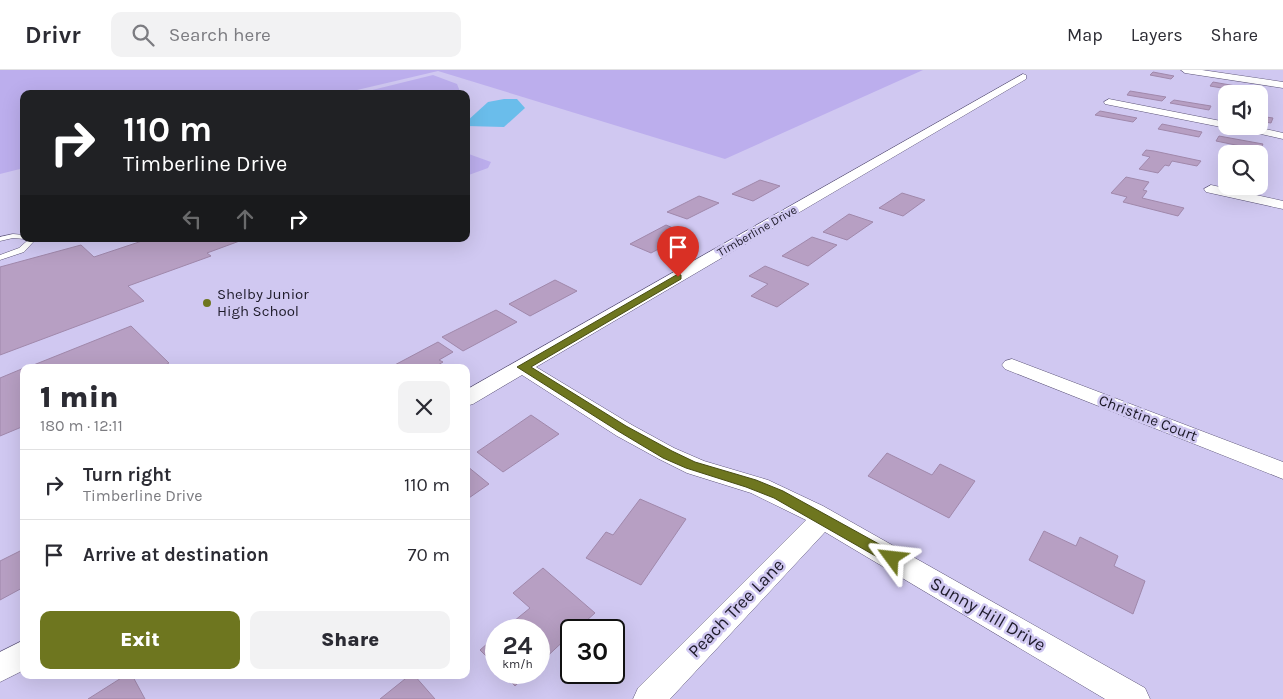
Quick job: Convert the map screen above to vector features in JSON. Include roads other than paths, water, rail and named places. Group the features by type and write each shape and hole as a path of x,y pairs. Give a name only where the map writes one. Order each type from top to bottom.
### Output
{"street":[{"path":"1185,70 1283,86"},
{"name":"Timberline Drive","path":"470,397 1023,78"},
{"path":"1109,102 1218,123"},
{"path":"1268,133 1283,136"},
{"path":"1211,189 1283,205"},
{"name":"Christine Court","path":"1012,365 1283,471"},
{"name":"Sunny Hill Drive","path":"523,367 668,454 690,465 778,494 823,518 1134,699"},
{"name":"Peach Tree Lane","path":"649,699 823,518"},
{"path":"0,668 20,656"}],"lane":[{"path":"0,239 20,237"},
{"path":"0,258 17,253 28,246 30,242"}],"water":[{"path":"517,99 525,108 504,127 470,126 470,118 488,102"}],"place":[{"name":"Shelby Junior High School","path":"207,303"}]}
